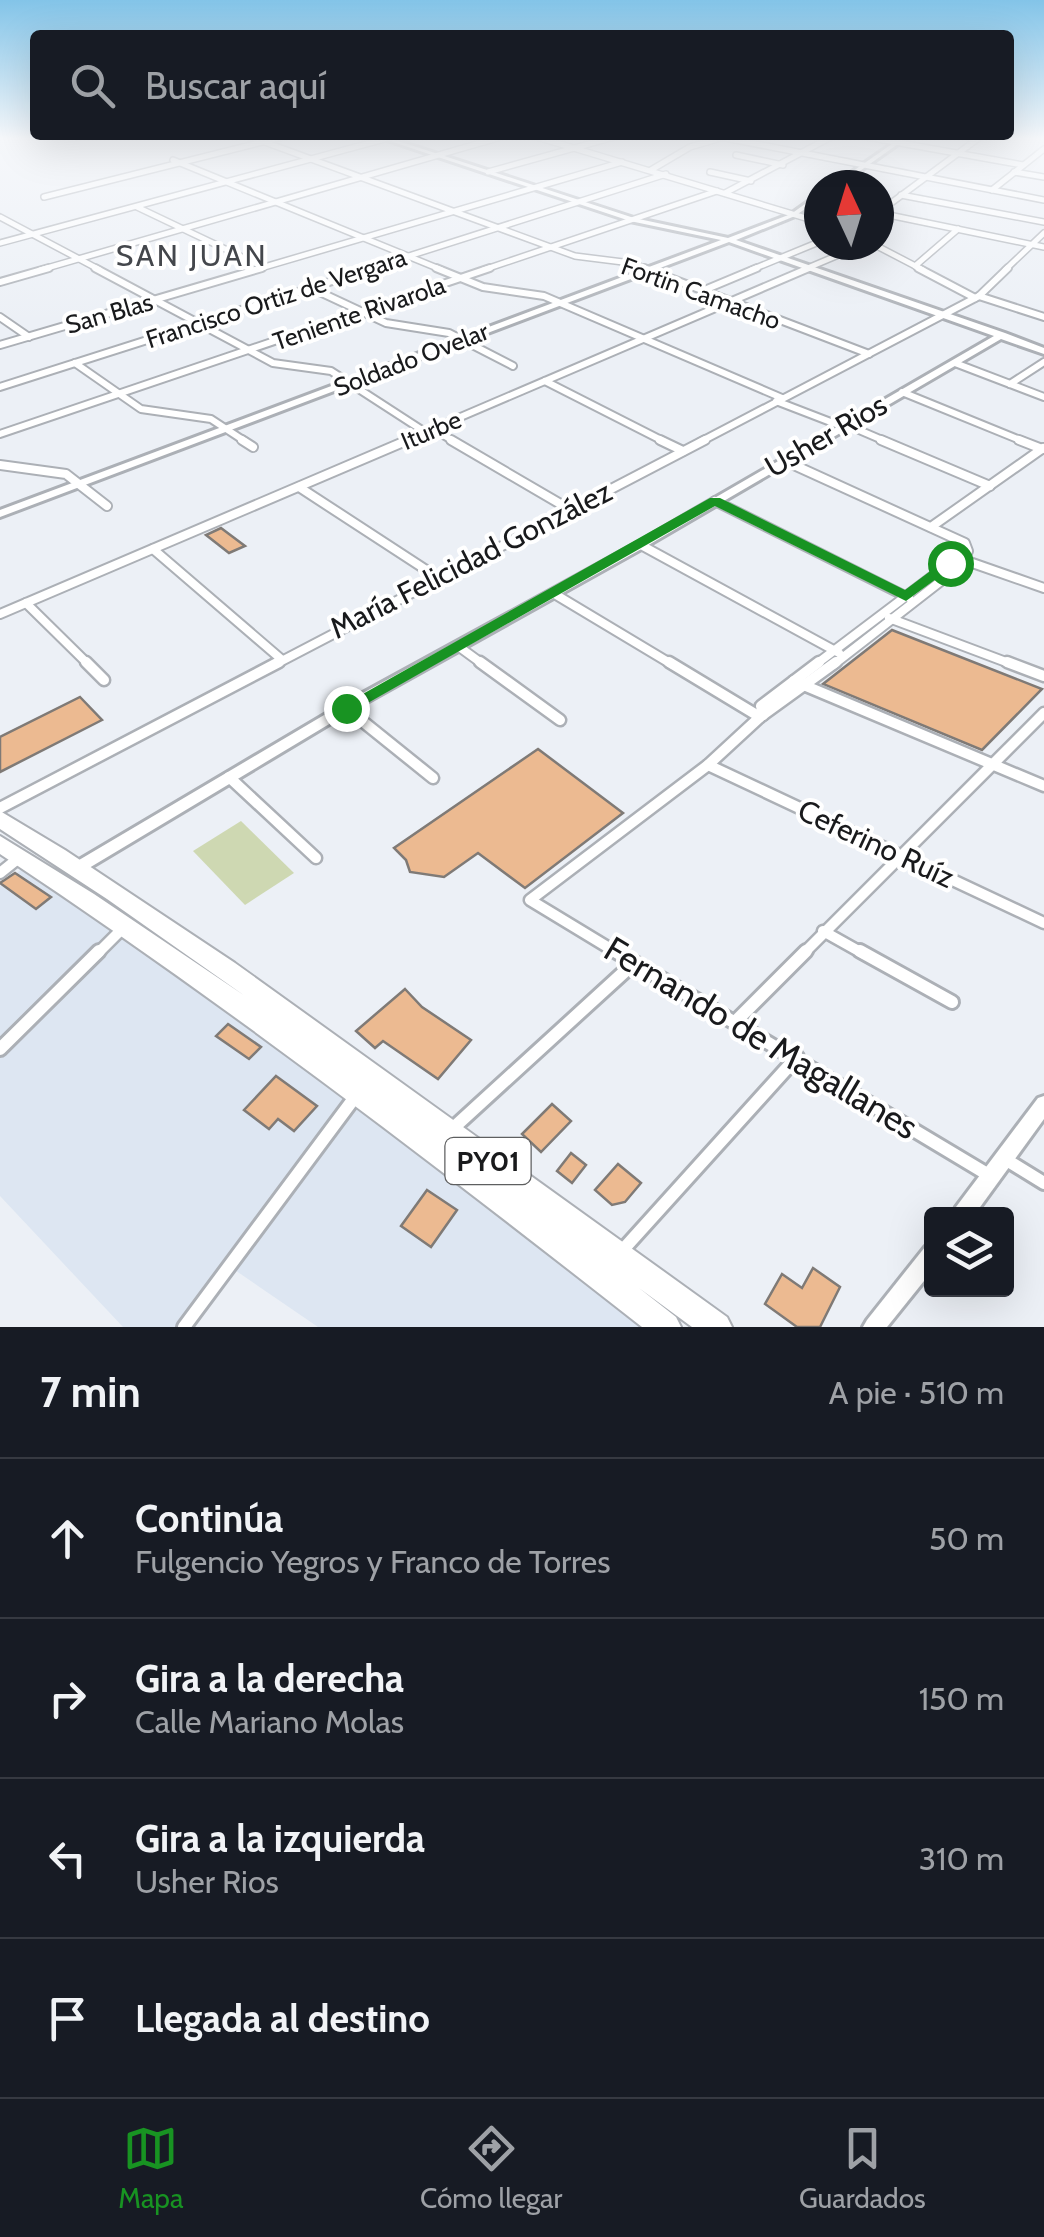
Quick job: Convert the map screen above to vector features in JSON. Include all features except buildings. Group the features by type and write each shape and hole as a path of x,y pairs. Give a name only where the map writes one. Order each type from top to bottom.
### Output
{"highway":[{"name":"PY01","path":"0,819 79,867 262,992 448,1133 717,1327"},
{"name":"PY01","path":"10,850 126,925 360,1090 666,1327"}],"street":[{"path":"0,243 165,199"},
{"path":"270,199 483,287 544,296 562,303 990,486"},
{"path":"0,282 287,199"},
{"name":"Fortin Camacho","path":"419,199 574,256 630,263 869,354"},
{"name":"San Blas","path":"0,345 496,199"},
{"path":"569,199 632,220 729,240 1044,351"},
{"name":"Francisco Ortiz de Vergara","path":"0,387 588,199"},
{"name":"Teniente Rivarola","path":"0,434 699,199"},
{"path":"743,199 804,218"},
{"path":"923,199 1044,222"},
{"name":"Soldado Ovelar","path":"0,514 729,240 804,206"},
{"path":"137,207 263,267"},
{"path":"894,215 1044,247"},
{"path":"0,217 83,258 272,363 331,371 429,431 569,508"},
{"path":"915,266 959,229"},
{"path":"944,316 977,297 1044,233"},
{"path":"702,291 804,248"},
{"path":"894,255 977,297 1044,317"},
{"name":"Iturbe","path":"0,614 824,260"},
{"path":"309,287 386,323 462,339 513,366"},
{"name":"María Felicidad González","path":"0,808 437,576 944,316"},
{"path":"0,317 28,336"},
{"name":"Usher Rios","path":"79,867 346,708 641,545 1002,335"},
{"path":"1010,384 1044,362"},
{"path":"75,363 141,409 212,419 253,448"},
{"path":"954,363 1044,397"},
{"path":"544,381 683,451"},
{"path":"902,392 1043,448"},
{"path":"931,526 1043,448"},
{"path":"762,716 762,706 794,681 882,615 960,567 968,547 931,526 783,460"},
{"path":"0,465 54,470 80,484 107,506"},
{"path":"300,486 437,576"},
{"path":"715,501 911,598"},
{"path":"641,545 846,656"},
{"path":"153,549 281,659"},
{"path":"960,560 1044,588"},
{"path":"553,593 762,716"},
{"path":"708,765 762,716 892,620 911,598"},
{"path":"26,603 104,680"},
{"path":"882,615 1044,676"},
{"path":"458,646 560,720"},
{"path":"794,681 1044,786"},
{"path":"346,708 433,778"},
{"path":"735,1022 1044,713"},
{"name":"Ceferino Ruíz","path":"708,765 1044,923"},
{"name":"Fernando de Magallanes","path":"708,765 530,900 992,1177"},
{"path":"229,778 316,858"},
{"path":"0,873 10,850"},
{"path":"0,1049 126,925"},
{"path":"823,932 952,1002"},
{"path":"448,1133 634,963"},
{"path":"618,1255 797,1058"},
{"path":"184,1327 360,1090"},
{"path":"968,1207 1044,1104"},
{"path":"1005,1158 1044,1184"},
{"path":"874,1327 924,1264"}],"shaded area":[{"path":"22,869 353,1086 648,1327 318,1327 229,1266 309,1148 180,1327 123,1327 0,1196 0,886"}],"green space":[{"path":"241,821 294,873 245,905 193,851"}],"district":[{"name":"SAN JUAN","path":"192,256"}],"route":[{"path":"346,708 715,501 906,596 950,563"}]}
